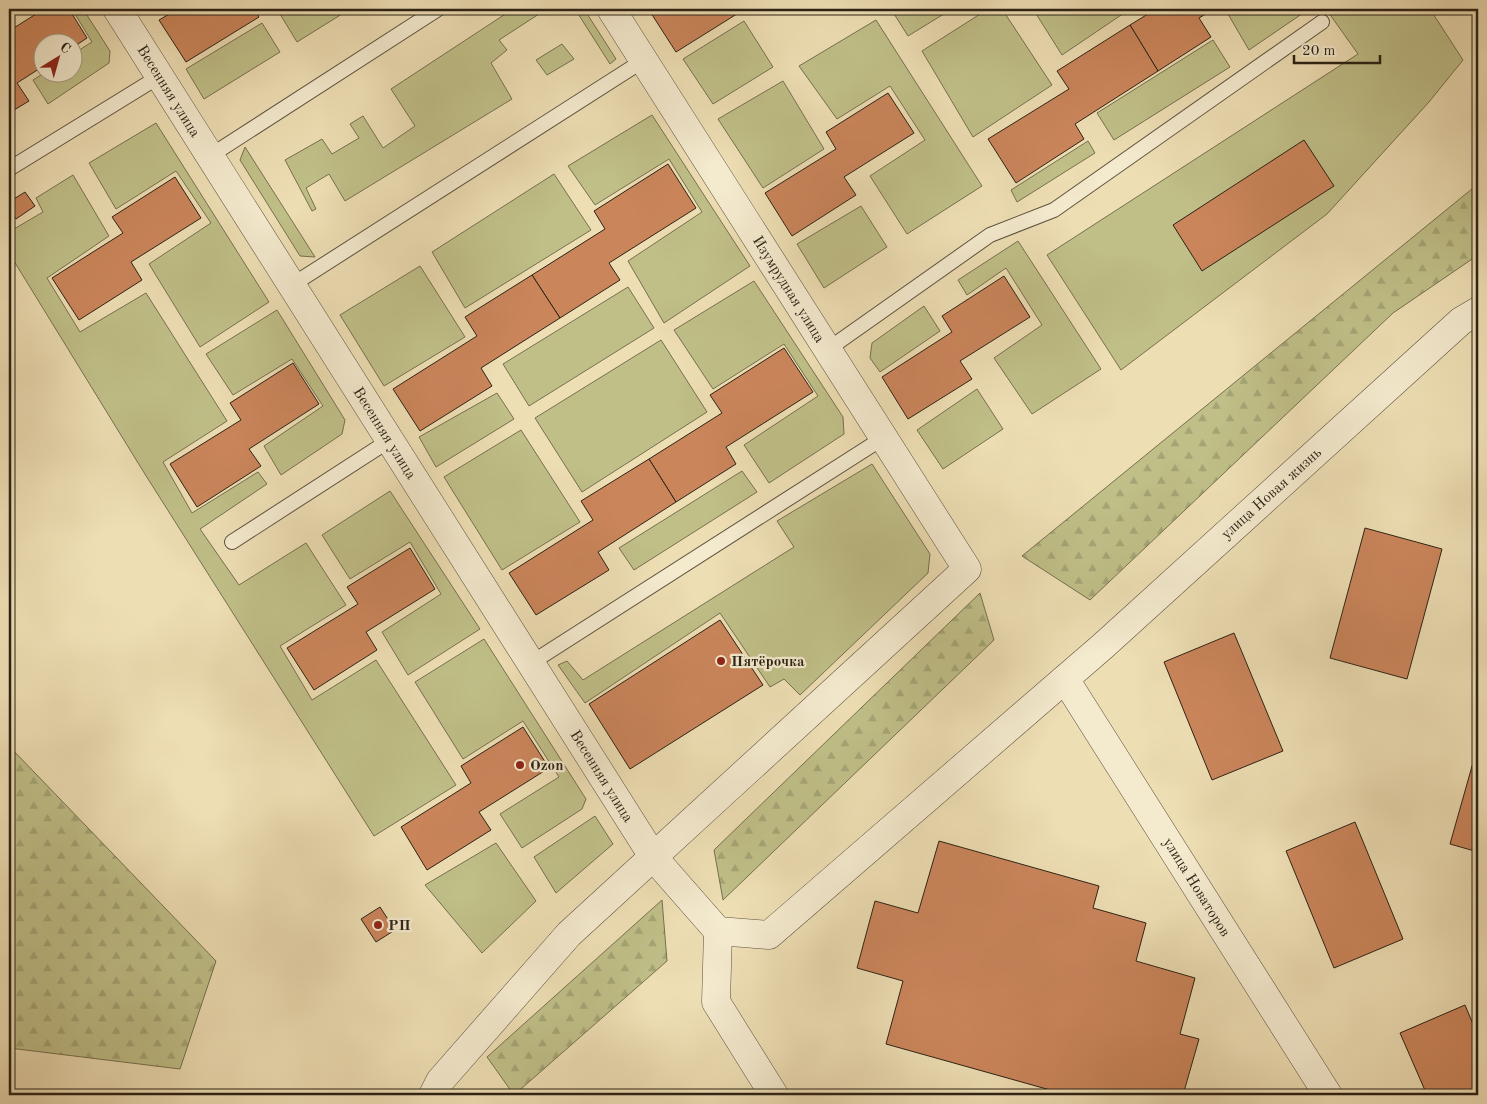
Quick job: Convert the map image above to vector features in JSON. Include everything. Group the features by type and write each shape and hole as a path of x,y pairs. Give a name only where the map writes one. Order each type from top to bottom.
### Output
{"street":[{"name":"Весенняя улица","path":"117,9 654,858 718,931"},
{"name":"Изумрудная улица","path":"611,9 967,569 654,858"},
{"name":"улица Новая жизнь","path":"718,931 769,935 1065,679 1462,321 1478,312"},
{"name":"улица Новаторов","path":"1065,679 1328,1095"},
{"path":"433,1095 440,1081 569,934 654,858"},
{"path":"718,931 716,1002 774,1095"}],"lane":[{"path":"210,156 438,9"},
{"path":"827,350 990,235 1054,210 1322,22"},
{"path":"292,285 644,60"},
{"path":"9,169 160,76"},
{"path":"530,663 883,438"},
{"path":"232,542 390,440"}],"green space":[{"path":"72,9 83,9 110,51 109,63 82,81 82,48 92,42"},
{"path":"277,9 350,9 297,42"},
{"path":"513,9 536,9 539,14 499,40 507,50 491,63 512,99 345,201 329,174 306,188 316,209 312,211 285,160 322,139 332,154 359,138 350,124 363,116 383,148 415,126 391,89"},
{"path":"575,9 584,9 616,59 610,64"},
{"path":"891,9 952,9 908,36"},
{"path":"988,9 1002,9 1052,85 973,137 922,51"},
{"path":"1033,9 1130,9 1062,55"},
{"path":"1225,9 1309,9 1249,50"},
{"path":"1326,9 1430,9 1463,60 1429,102 1327,214 1121,370 1047,255 1358,54"},
{"path":"876,20 982,186 907,234 870,176 925,140 890,86 837,119 799,66"},
{"path":"744,21 773,67 713,104 683,59"},
{"path":"262,23 280,52 204,99 186,69"},
{"path":"1213,40 1230,67 1114,140 1097,113"},
{"path":"562,44 574,59 547,75 536,60"},
{"path":"783,81 824,149 763,188 718,119"},
{"path":"34,82 81,82 48,104"},
{"path":"652,115 750,266 664,323 628,261 702,212 669,159 595,205 568,166"},
{"path":"156,123 269,302 200,347 149,264 211,223 176,171 116,209 89,163"},
{"path":"1088,141 1095,153 1017,202 1011,190"},
{"path":"245,147 315,257 300,256 240,160"},
{"path":"554,174 591,230 465,308 432,252"},
{"path":"73,175 109,236 47,278 80,332 146,293 227,421 163,462 192,513 258,472 267,484 200,529 239,585 306,543 346,605 280,646 312,700 376,660 456,785 374,836 143,471 9,253 9,220 14,229 43,212 36,198"},
{"path":"1478,184 1478,255 1393,313 1090,600 1022,556"},
{"path":"861,206 887,247 824,288 797,244"},
{"path":"1018,241 1101,369 1032,414 994,358 1042,325 1006,268 967,295 958,280"},
{"path":"420,266 465,337 384,386 340,315"},
{"path":"754,281 843,417 844,434 769,483 744,445 818,396 784,344 713,389 674,330"},
{"path":"628,287 654,328 529,406 503,364"},
{"path":"924,306 940,331 880,372 870,358 872,343"},
{"path":"277,310 345,420 342,434 281,475 264,446 323,406 292,359 233,395 206,354"},
{"path":"661,340 707,412 582,492 535,418"},
{"path":"977,389 1003,429 943,469 917,430"},
{"path":"497,393 514,419 436,467 419,437"},
{"path":"521,430 580,522 502,570 444,477"},
{"path":"872,464 930,554 928,573 800,695 784,679 770,687 720,613 585,703 558,665 567,661 583,680 794,547 777,521"},
{"path":"742,471 757,492 634,570 619,548"},
{"path":"390,491 480,629 408,675 382,632 441,594 410,542 350,579 322,535"},
{"path":"980,593 994,640 723,900 714,850"},
{"path":"484,639 586,799 582,809 522,848 500,814 559,777 523,721 463,759 415,682"},
{"path":"9,746 216,961 180,1069 9,1048"},
{"path":"595,816 613,844 556,893 534,857"},
{"path":"496,843 536,901 482,953 425,885"},
{"path":"662,900 667,961 514,1095 487,1057"}],"building":[{"path":"44,9 69,9 87,38 82,41 82,32 32,32 32,73 17,83 29,101 9,113 9,31"},
{"path":"178,9 254,9 259,17 186,62 159,20"},
{"path":"737,9 740,12 676,52 649,10"},
{"path":"1156,9 1214,9 1199,18 1211,37 1158,71 1130,25"},
{"path":"1130,25 1158,71 1075,124 1084,139 1016,183 988,139 1069,89 1057,71"},
{"path":"888,93 914,133 844,177 856,195 792,236 765,193 836,149 826,132"},
{"path":"1304,140 1334,186 1202,271 1173,225"},
{"path":"668,164 696,208 609,263 620,280 560,318 532,275 605,229 594,211"},
{"path":"175,177 201,218 131,262 142,280 79,320 52,278 123,233 112,217"},
{"path":"25,192 35,206 16,219 9,208 9,202"},
{"path":"532,275 560,318 481,368 492,386 420,431 393,389 477,336 465,317"},
{"path":"1004,276 1030,317 960,361 972,379 908,419 882,377 952,332 942,316"},
{"path":"784,348 813,392 726,447 736,464 676,502 649,459 722,413 710,395"},
{"path":"293,363 319,404 249,449 261,466 197,507 170,464 241,420 230,403"},
{"path":"649,459 676,502 598,552 609,570 536,615 509,573 593,520 581,501"},
{"path":"1365,528 1442,549 1407,679 1330,658"},
{"path":"410,548 435,589 366,632 377,650 314,690 287,648 358,604 347,587"},
{"path":"720,620 763,685 630,769 589,704"},
{"path":"1234,633 1283,751 1212,780 1164,662"},
{"path":"523,727 549,768 479,812 491,830 427,870 401,827 471,783 461,766"},
{"path":"1478,745 1478,852 1450,844"},
{"path":"1355,822 1403,939 1334,968 1286,851"},
{"path":"939,841 1099,886 1093,908 1146,923 1136,961 1195,978 1180,1034 1199,1039 1183,1095 1068,1095 886,1044 903,981 857,968 875,901 918,913"},
{"name":"РП","path":"380,907 395,930 376,942 361,919"},
{"path":"1465,1005 1478,1036 1478,1095 1427,1095 1400,1033"}],"place":[{"name":"Пятёрочка","path":"721,661"},
{"name":"Ozon","path":"520,765"},
{"name":"РП","path":"378,925"}]}
